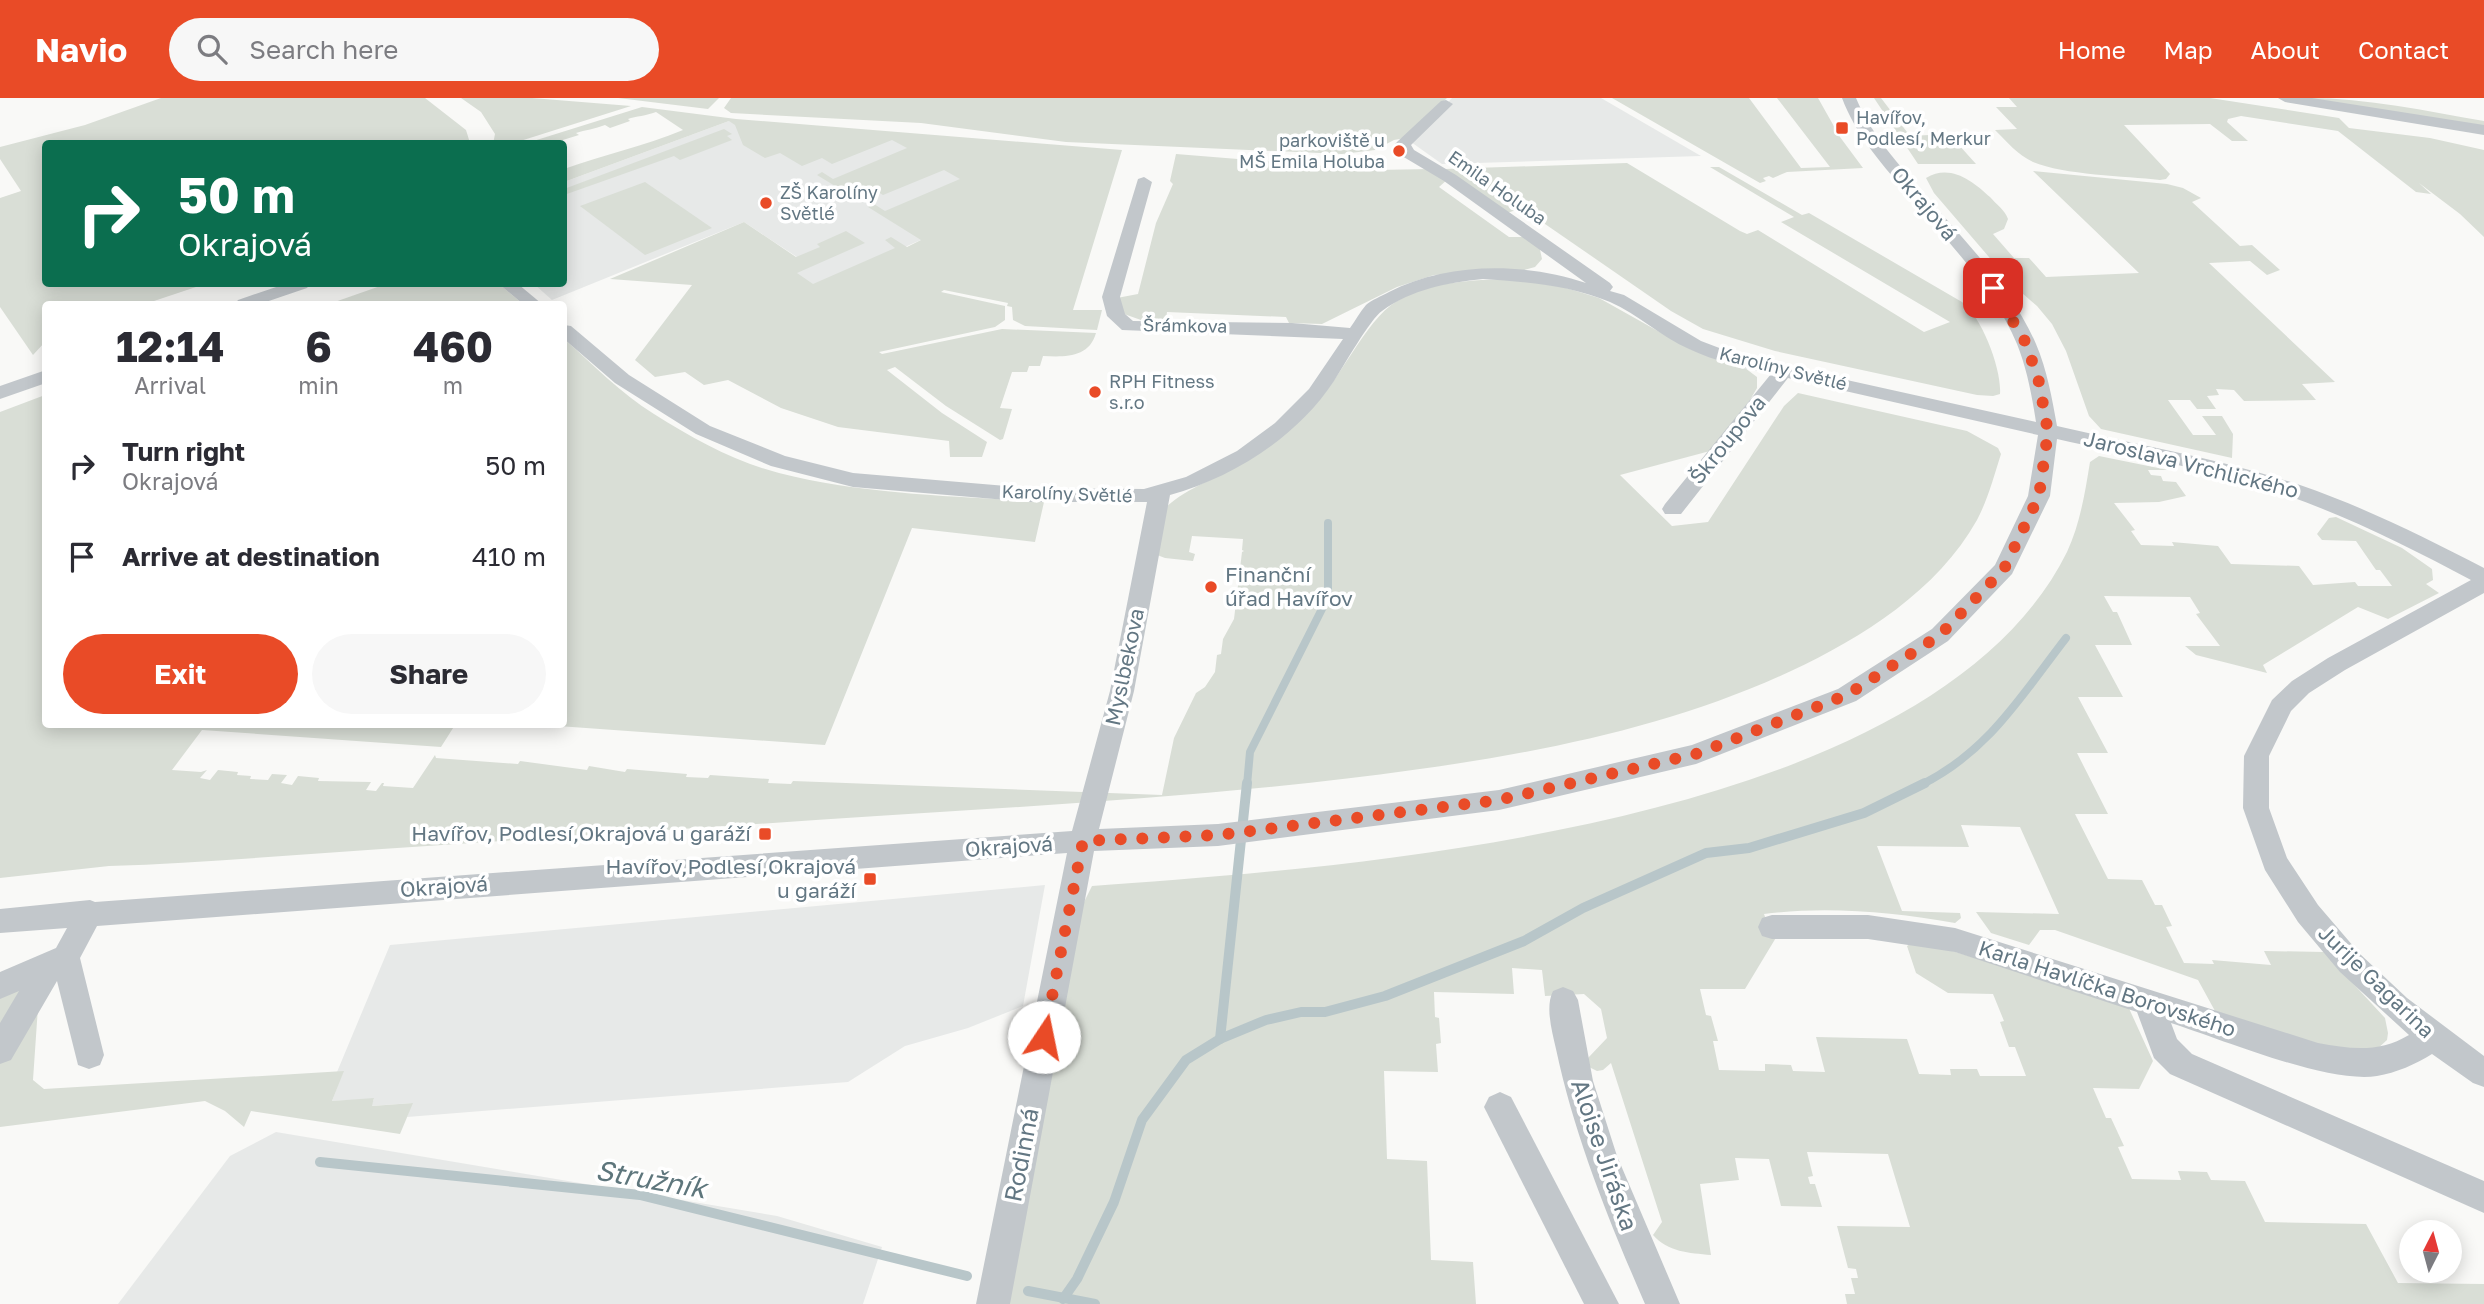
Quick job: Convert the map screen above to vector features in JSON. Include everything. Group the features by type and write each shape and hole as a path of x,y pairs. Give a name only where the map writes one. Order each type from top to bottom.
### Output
{"street":[{"name":"Okrajová","path":"0,921 90,912 1083,841 1219,835 1499,800 1696,754 1847,695 1940,635 2004,569 2039,496 2048,432 2039,382 2026,343 2003,303 1982,273 1880,150 1855,113 1849,98"},
{"path":"2286,98 2484,130"},
{"path":"2364,98 2484,118"},
{"name":"Emila Holuba","path":"1446,104 1403,144 1407,153 1450,178 1618,299"},
{"name":"Šrámkova","path":"1144,182 1111,297 1116,316 1128,326 1292,329 1356,334"},
{"path":"1532,276 1544,269 1550,260 1550,250"},
{"name":"Karolíny Světlé","path":"567,333 622,379 703,430 778,461 853,480 1030,495 1144,496 1193,482 1244,455 1282,427 1316,393 1373,308 1413,287 1446,278 1483,274 1532,276 1573,284 1618,299 1694,345 1738,361 2048,432"},
{"path":"253,301 292,287"},
{"path":"512,287 529,301"},
{"name":"Škroupova","path":"1673,509 1784,372"},
{"path":"0,393 42,377"},
{"name":"Jaroslava Vrchlického","path":"2048,432 2236,473 2301,491 2375,521 2484,577"},
{"name":"Myslbekova","path":"1083,841 1122,691 1160,492"},
{"name":"Jurije Gagarina","path":"2484,583 2341,662 2300,689 2282,705 2258,746 2252,785 2257,818 2270,848 2301,904 2318,928 2345,958 2432,1037 2484,1073"},
{"name":"Rodinná","path":"993,1304 1083,841"},
{"path":"0,1051 90,912"},
{"name":"Karla Havlíčka Borovského","path":"1772,927 1847,926 1930,934 2014,957 2318,1057 2351,1063 2379,1064 2406,1054 2432,1037"},
{"path":"0,986 59,961"},
{"path":"59,961 89,1055"},
{"name":"Aloise Jiráska","path":"1563,1000 1572,1060 1585,1110 1621,1212 1663,1304"},
{"path":"2148,1002 2165,1048 2181,1065 2484,1197"},
{"path":"1500,1107 1602,1304"}],"shaded area":[{"path":"161,98 425,98 466,130 469,140 42,140 42,287 196,287 154,301 42,301 42,345 33,355 0,307 0,198 21,191 0,159 0,147 85,125"},
{"path":"461,98 532,98 631,106 523,140 494,140 495,134 481,112"},
{"path":"618,98 719,98 708,109"},
{"path":"731,98 1447,98 1405,138 1394,140 1375,150 1342,154 1066,142 921,123 731,113 724,108"},
{"path":"1452,98 1601,98 1701,156 1442,164 1411,142"},
{"path":"1612,98 1749,98 1801,168 1830,167 1777,98 1818,98 1840,137 1863,168 1787,172 1773,178 1763,178 1766,181 1760,183"},
{"path":"1874,98 1881,98 1910,136 1949,134 1976,164 1918,164"},
{"path":"2009,98 2210,98 2339,118 2349,128 2430,138 2484,150 2484,237 2460,214 2419,183 2431,194 2416,192 2338,131 2241,116 2228,119 2227,122 2248,141 2232,141 2210,124 2124,125 2170,174 2166,179 2160,180 2095,174 2061,170 2033,162 2013,148 1995,130 2017,129 1996,107 2017,107"},
{"path":"2308,98 2352,100 2418,109 2484,121 2484,127"},
{"path":"642,107 736,119 1122,150 1073,310 1102,310 1097,330 1025,326 1013,320 1012,307 1007,306 1008,303 944,290 941,292 1005,306 1005,320 995,327 879,352 882,354 1002,329 1096,333 1093,341 1082,352 1043,356 1040,366 1029,366 1027,372 1012,372 1000,408 1012,409 1003,439 1000,440 946,406 895,367 887,370 942,413 987,442 982,457 950,457 949,441 838,427 781,408 728,380 704,385 685,372 655,377 635,360 692,285 610,279 744,222 796,257 820,247 817,244 846,231 865,243 797,273 813,284 895,248 885,240 891,237 907,247 921,240 868,207 874,204 885,211 960,179 944,170 883,195 873,189 853,197 817,175 822,172 833,179 907,148 892,140 832,164 822,158 802,166 780,153 765,158 743,145 735,125 729,121 567,181 567,168 683,130 656,112 628,119 630,121 610,128 605,125 579,132 576,133 579,135 563,140 537,140"},
{"name":"ZŠ Karolíny Světlé","path":"729,121 929,143 989,183 932,235 810,289 796,273 797,257 744,222 552,300 537,287 567,287 567,181"},
{"path":"724,129 732,134 727,136 732,140 680,160 674,156 567,194 567,188"},
{"path":"1176,154 1375,170 1431,169 1448,179 1439,187 1509,237 1530,237 1539,245 1542,259 1535,267 1524,270 1434,275 1397,287 1322,324 1289,323 1286,317 1167,312 1166,320 1141,320 1124,314 1117,298 1138,294 1156,223 1173,184 1170,181"},
{"path":"1627,163 1740,231 1747,234 1758,230 1924,332 1950,322 1781,222 1794,217 1710,167 1719,167 1802,215 1809,213 1962,302 1977,319 1989,345 1998,372 2000,394 1977,395 1775,351 1703,329 1671,311 1522,208 1507,213 1445,169"},
{"path":"2033,171 2167,184 2183,188 2201,198 2192,202 2240,246 2252,245 2280,270 2267,275 2250,261 2209,263 2335,382 2302,384 2316,400 2244,401 2234,390 2216,389 2219,395 2207,396 2216,409 2197,409 2190,400 2168,400 2193,435 2216,435 2202,416 2222,416 2233,434 2232,458 2101,429 2089,416 2066,351 2052,324 2037,306 2013,285 1934,193 1926,178 1944,172 1952,173 1969,180 1983,191 2003,210 2008,219 2004,229 1993,234 2014,258 2029,258 2046,277 2139,273"},
{"path":"645,182 712,228 645,255 580,206"},
{"path":"1511,279 1563,287 1599,298 1690,349 1745,368 1757,377 1757,388 1750,400 1710,451 1620,475 1672,526 1708,522 1784,406 1798,393 1967,431 1998,448 2001,454 1988,496 1961,545 1920,590 1871,627 1818,658 1739,693 1685,712 1575,742 1519,753 1351,778 1173,796 109,866 0,878 0,412 42,396 42,728 453,728 441,747 202,730 172,770 207,770 200,778 210,780 218,770 238,772 237,775 251,776 250,779 268,780 272,774 287,775 281,783 292,785 298,776 319,778 318,781 371,782 366,790 376,791 382,783 383,786 413,788 435,755 436,758 518,764 520,761 587,770 589,766 625,772 627,769 687,774 686,777 708,778 710,775 769,779 768,783 791,784 793,781 1162,795 1174,738 1196,693 1205,687 1215,672 1217,655 1221,654 1223,639 1234,619 1244,551 1243,539 1192,536 1189,552 1195,554 1193,561 1165,558 1152,553 1156,526 1162,512 1177,498 1257,454 1307,413 1319,401 1362,338 1385,310 1410,294 1424,289 1467,281"},
{"path":"377,287 503,287 519,301 338,301"},
{"path":"567,342 642,406 714,448 763,468 811,480 877,490 1044,502 1035,542 912,528 825,745 567,727"},
{"path":"2099,456 2168,470 2148,470 2151,475 2161,476 2163,481 2176,482 2186,496 2159,502 2114,503 2135,530 2131,531 2141,545 2174,546 2172,542 2218,546 2231,564 2299,566 2313,585 2355,582 2358,586 2392,586 2380,570 2376,570 2356,541 2322,540 2317,534 2329,518 2336,517 2402,548 2432,569 2433,580 2426,584 2439,593 2388,619 2358,607 2263,665 2267,673 2196,655 2185,646 2220,646 2196,614 2200,613 2190,597 2104,596 2113,612 2117,612 2132,645 2095,645 2123,697 2078,697 2108,753 2077,753 2108,814 2075,814 2108,879 2142,880 2155,905 2162,905 2172,926 2166,927 2184,963 2214,964 2212,960 2271,965 2264,951 2324,952 2385,1018 2387,1040 2376,1050 2350,1055 2215,1011 2198,980 2055,930 2040,930 2029,945 1991,933 1976,912 2059,914 2020,827 1961,825 1969,847 1877,846 1902,911 1960,913 1961,918 1955,923 1860,911 1812,910 1764,914 1772,936 1777,936 1745,989 1700,989 1706,1015 1711,1016 1718,1041 1713,1041 1719,1070 1765,1071 1765,1064 1791,1065 1793,1071 1825,1072 1816,1037 1907,1039 1919,1074 1951,1075 1950,1069 1977,1069 1980,1076 2026,1076 2015,1047 2009,1047 2000,1022 2004,1021 1993,994 1948,993 1916,973 1907,946 1916,940 2127,1004 2153,1061 2139,1089 2093,1088 2106,1118 2111,1118 2124,1146 2118,1147 2132,1179 2181,1180 2178,1171 2207,1172 2211,1180 2245,1181 2265,1222 2366,1224 2398,1283 2484,1284 2484,1304 1847,1304 1845,1294 1855,1294 1851,1278 1858,1278 1856,1269 1848,1268 1837,1226 1910,1227 1888,1154 1807,1152 1813,1176 1808,1177 1810,1184 1815,1184 1822,1207 1781,1206 1769,1159 1735,1158 1739,1180 1700,1184 1711,1255 1672,1248 1653,1235 1662,1222 1611,1063 1603,1070 1597,1071 1589,1067 1588,1058 1607,1038 1601,1009 1584,994 1545,996 1542,970 1512,968 1514,994 1434,992 1435,1017 1439,1018 1441,1043 1436,1044 1438,1072 1384,1071 1387,1159 1427,1161 1431,1260 1473,1262 1476,1304 1006,1304 1083,904 1092,886 1339,864 1483,844 1630,814 1770,773 1896,717 1997,644 2067,552 2079,519 2090,462"},
{"path":"1045,885 1023,1006 968,1028 905,1046 848,1082 407,1117 412,1103 371,1106 374,1099 332,1101 343,1072 337,1072 390,945"},
{"path":"58,972 38,1007 33,1080 44,1089 344,1071 332,1101 374,1098 372,1106 413,1103 400,1134 251,1111 244,1127 225,1111 205,1101 0,1127 0,989"},
{"path":"276,1132 777,1216 882,1247 863,1304 118,1304 230,1156"}],"waterway":[{"path":"1247,785 1250,752 1328,597 1328,523"},
{"path":"1921,785 1966,756 1985,739 2066,638"},
{"path":"1220,1039 1247,783"},
{"path":"1921,785 1925,783"},
{"path":"1220,1039 1266,1020 1301,1012 1325,1012 1385,996 1524,941 1583,908 1706,853 1749,848 1864,813 1921,785"},
{"path":"1064,1298 1077,1279 1114,1202 1142,1120 1186,1060 1220,1039"},
{"name":"Stružník","path":"320,1162 640,1195 967,1276"},
{"name":"Stružník","path":"1028,1291 1064,1298"},
{"name":"Stružník","path":"1064,1298 1095,1304"}],"place":[{"name":"Havířov, Podlesí, Merkur","path":"1842,128"},
{"name":"parkoviště u MŠ Emila Holuba","path":"1399,151"},
{"name":"ZŠ Karolíny Světlé","path":"766,203"},
{"name":"RPH Fitness s.r.o","path":"1095,392"},
{"name":"Finanční úřad Havířov","path":"1211,587"},
{"name":"Havířov, Podlesí,Okrajová u garáží","path":"765,834"},
{"name":"Havířov,Podlesí,Okrajová u garáží","path":"870,879"}],"route":[{"path":"1044,1037 1083,841 1219,835 1499,800 1696,754 1847,695 1940,635 2004,569 2039,496 2048,432 2039,382 2026,343 1993,288"}]}
